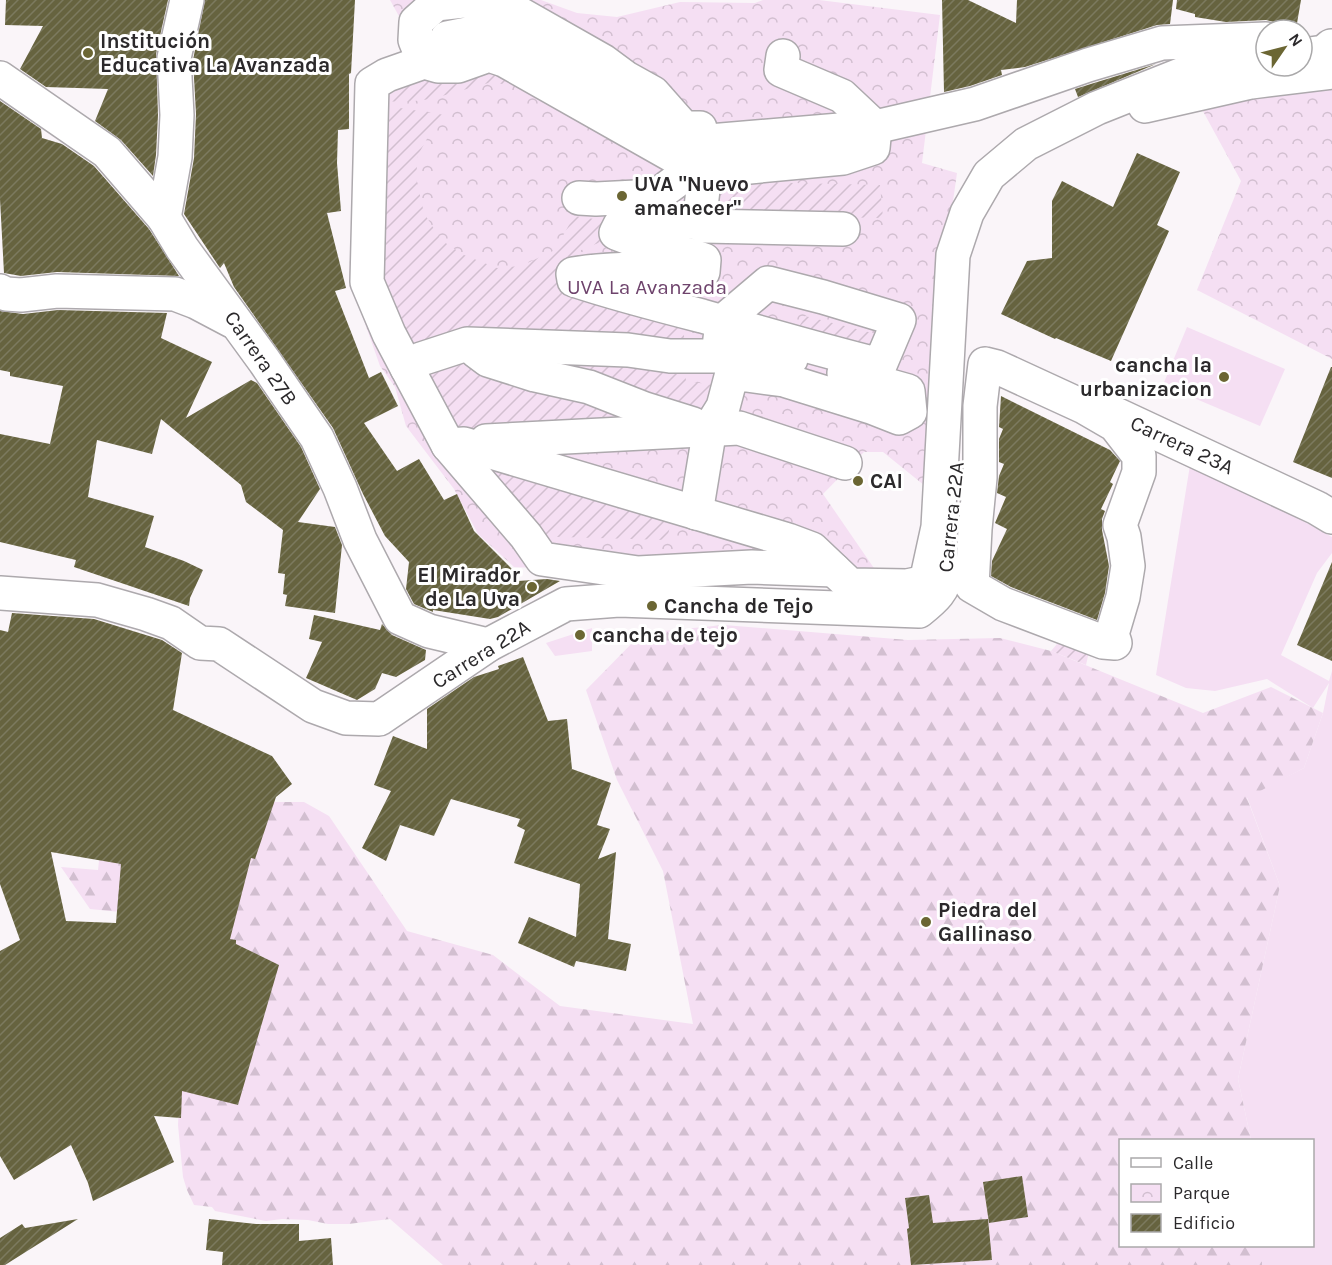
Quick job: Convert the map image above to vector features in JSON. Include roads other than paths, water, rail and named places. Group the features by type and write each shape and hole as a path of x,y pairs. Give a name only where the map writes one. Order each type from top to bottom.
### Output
{"street":[{"path":"164,218 175,157 177,115 174,58 187,0"},
{"path":"424,62 415,40 416,22 436,4 463,1 506,6 603,61 626,78 653,93 684,128 724,129 868,120"},
{"path":"447,38 498,28 568,62 641,121 686,143 975,104 1088,64 1162,43 1254,39"},
{"name":"Carrera 22A","path":"0,593 97,600 146,614 171,623 200,643 219,644 314,706 346,718 380,719 488,645 566,604 620,600 919,611 941,592 959,583 974,382 966,345 969,269 987,210 1024,169 1078,136 1146,105 1251,82 1320,52"},
{"path":"702,172 504,60 489,54 458,66 438,66 424,62 387,75 372,84 367,282 407,369 456,445 542,559 638,573 752,567 834,570"},
{"path":"579,198 656,196 687,173 843,158 873,148 868,120 842,96 782,70 783,56"},
{"path":"456,445 609,485 788,540 812,549 850,585 907,586 926,582 940,507 953,255 967,213 989,175 1026,144 1097,108 1185,73 1254,60"},
{"name":"Carrera 27B","path":"0,78 107,152 164,218 182,248 265,362 316,438 340,488 360,540 400,618 429,631 488,645"},
{"path":"702,172 700,216 703,226 843,229"},
{"path":"701,222 620,225 616,233 647,245 683,252 704,260 703,272 660,268 600,270 573,274 574,280 613,293 722,322 718,356"},
{"path":"0,291 6,294 21,295 57,291 175,294 236,323"},
{"path":"407,369 421,359 467,344 628,350 670,356 718,356 736,359 753,351 802,361 908,391 910,412 899,418 784,380 732,373 723,407 710,428 696,513"},
{"path":"467,344 488,360 535,375 589,387 645,409 710,428"},
{"name":"Carrera 23A","path":"966,345 1332,517"},
{"path":"959,583 1003,604 1103,642 1115,643 1112,634 1123,597 1128,566 1120,525 1139,472 1139,456 1115,425 1084,407 997,367 985,364 974,382"},
{"path":"456,445 509,439 621,436 710,428 739,428 845,463"}],"place":[{"name":"Institución Educativa La Avanzada","path":"88,53"},
{"name":"UVA \"Nuevo amanecer\"","path":"622,196"},
{"name":"cancha la urbanizacion","path":"1224,377"},
{"name":"CAI","path":"858,481"},
{"name":"El Mirador de La Uva","path":"532,587"},
{"name":"Cancha de Tejo","path":"652,606"},
{"name":"cancha de tejo","path":"580,635"},
{"name":"Piedra del Gallinaso","path":"926,922"}],"park label":[{"name":"UVA La Avanzada","path":"647,287"}]}
